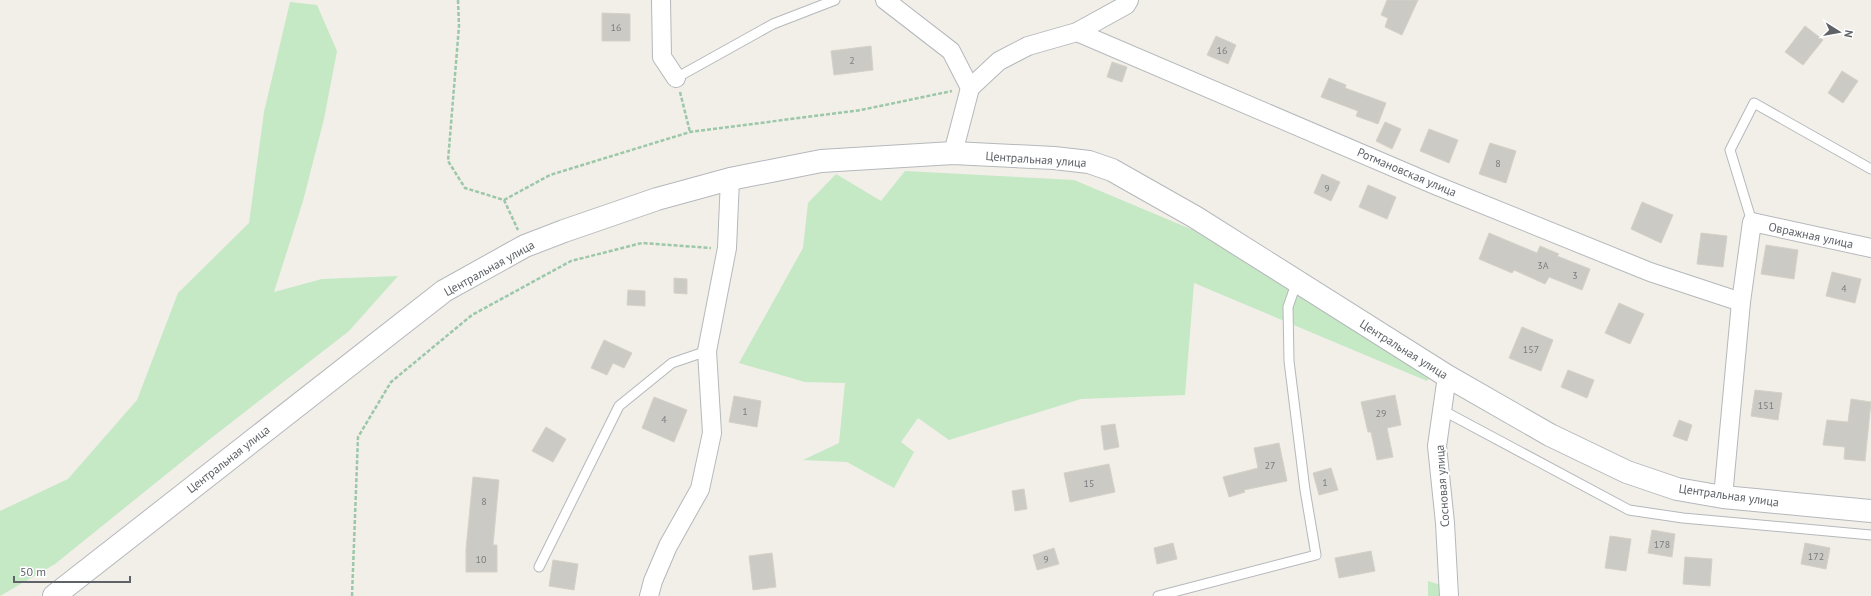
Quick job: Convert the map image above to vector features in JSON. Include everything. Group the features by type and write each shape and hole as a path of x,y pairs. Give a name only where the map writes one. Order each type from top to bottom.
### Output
{"street":[{"path":"661,0 662,57 676,78"},
{"path":"885,0 951,51 970,88"},
{"path":"953,153 970,88 999,60 1028,46 1077,32 1126,4 1129,0"},
{"name":"Ротмановская улица","path":"1077,32 1435,185 1650,272 1741,302"},
{"name":"Центральная улица","path":"54,596 444,291 525,246 657,199 730,179 821,161 953,153 1054,158 1089,162 1112,170 1195,217 1447,376 1550,436 1627,472 1677,489 1723,497 1871,511"},
{"path":"650,596 653,581 668,546 700,488 712,433 707,351 727,248 730,179"},
{"path":"1723,497 1741,302 1752,222"},
{"name":"Овражная улица","path":"1752,222 1871,248"},
{"name":"Сосновая улица","path":"1447,376 1437,446 1445,523 1449,596"}],"lane":[{"path":"676,78 773,24 835,0"},
{"path":"1752,222 1730,150 1754,103 1871,169"},
{"path":"1158,596 1316,555 1305,490 1289,361 1288,307 1297,282"},
{"path":"539,568 619,406 672,363 707,351"},
{"path":"1442,410 1629,510 1683,518 1871,534"}],"path":[{"path":"458,0 459,26 448,161 465,188 504,200 550,175 690,132 861,110 970,88"},
{"path":"676,78 690,132"},
{"path":"504,200 525,246"},
{"path":"352,596 358,437 391,382 472,315 571,261 642,243 693,248 727,248"}],"green space":[{"path":"290,2 317,5 337,51 324,119 303,201 274,292 322,279 398,276 349,331 210,439 55,564 0,596 0,511 68,479 137,400 178,293 249,223 264,112"},
{"path":"905,171 1074,180 1193,230 1431,376 1427,381 1194,283 1185,395 1081,399 949,440 918,418 901,442 914,452 894,488 847,462 803,460 839,443 845,383 805,382 739,363 803,248 808,203 836,174 881,201"},
{"path":"1428,581 1441,585 1443,596 1428,596"}],"building":[{"path":"1387,0 1418,0 1402,35 1385,27 1388,18 1381,15"},
{"path":"602,13 630,14 630,41 602,41"},
{"path":"1805,26 1823,40 1803,65 1785,52"},
{"path":"1216,36 1236,45 1228,64 1207,55"},
{"path":"871,46 873,70 834,75 831,51"},
{"path":"1112,62 1127,67 1122,82 1107,77"},
{"path":"1842,71 1858,81 1843,103 1828,93"},
{"path":"1329,78 1346,85 1345,88 1386,103 1378,124 1356,116 1358,111 1321,97"},
{"path":"1385,122 1401,129 1392,149 1376,141"},
{"path":"1429,129 1458,140 1449,163 1420,151"},
{"path":"1490,143 1516,151 1506,183 1479,174"},
{"path":"1322,174 1340,182 1331,201 1314,193"},
{"path":"1368,185 1396,197 1387,219 1359,207"},
{"path":"1642,202 1673,215 1661,243 1631,229"},
{"path":"1489,233 1537,253 1540,246 1559,254 1557,256 1590,269 1582,290 1549,277 1545,284 1514,270 1512,273 1479,259"},
{"path":"1701,233 1727,236 1723,267 1697,264"},
{"path":"1766,245 1798,250 1794,279 1761,274"},
{"path":"1832,272 1861,279 1855,303 1826,296"},
{"path":"674,278 687,279 687,294 674,293"},
{"path":"628,290 645,291 645,306 627,305"},
{"path":"1619,303 1644,314 1630,344 1605,333"},
{"path":"1522,327 1553,340 1541,371 1509,358"},
{"path":"604,340 632,353 624,368 613,363 607,375 591,368"},
{"path":"1568,370 1594,380 1587,398 1561,387"},
{"path":"1755,390 1782,393 1778,420 1751,416"},
{"path":"1395,395 1401,425 1387,428 1393,457 1377,460 1371,432 1368,432 1361,402"},
{"path":"734,396 761,401 757,427 729,422"},
{"path":"654,397 687,410 674,442 642,428"},
{"path":"1851,399 1871,402 1865,461 1844,459 1845,447 1823,445 1827,420 1848,422"},
{"path":"1679,420 1692,425 1687,441 1673,436"},
{"path":"1115,424 1119,447 1104,450 1101,426"},
{"path":"546,427 566,439 553,462 532,451"},
{"path":"1279,443 1287,481 1244,490 1245,492 1229,497 1223,477 1258,468 1254,448"},
{"path":"1109,464 1115,492 1070,502 1064,473"},
{"path":"1331,468 1338,490 1319,495 1313,473"},
{"path":"473,477 499,480 493,545 497,545 497,572 466,572 466,549"},
{"path":"1024,489 1027,509 1015,511 1012,491"},
{"path":"1652,530 1675,534 1672,557 1648,553"},
{"path":"1610,536 1631,539 1626,571 1605,568"},
{"path":"1173,543 1177,559 1157,564 1154,548"},
{"path":"1805,543 1830,548 1826,569 1801,564"},
{"path":"1054,548 1059,564 1037,570 1033,555"},
{"path":"1371,551 1375,571 1339,578 1335,558"},
{"path":"772,553 776,587 753,590 749,556"},
{"path":"1685,557 1712,559 1710,586 1683,584"},
{"path":"553,560 578,564 574,590 549,586"}]}
